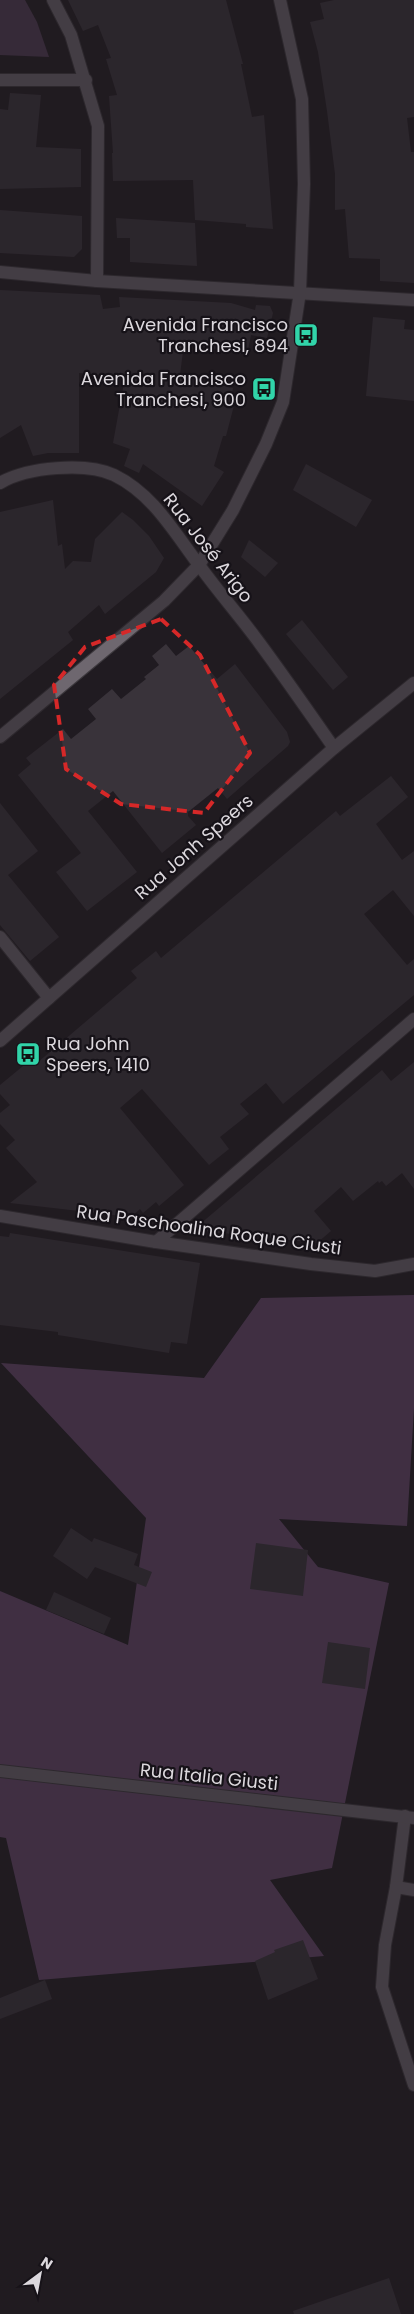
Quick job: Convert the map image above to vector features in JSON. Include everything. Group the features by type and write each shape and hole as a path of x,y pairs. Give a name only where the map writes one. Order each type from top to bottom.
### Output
{"street":[{"path":"53,0 71,35 86,80 98,126 97,281"},
{"path":"0,737 164,600 199,565 233,510 266,444 282,402 300,292 304,184 302,99 280,0"},
{"path":"0,80 86,80"},
{"path":"0,272 97,281 414,300"},
{"name":"Rua José Arigo","path":"0,483 7,479 40,471 82,466 114,475 142,493 168,522 256,638 334,748"},
{"name":"Rua Jonh Speers","path":"0,1041 334,748 414,683"},
{"path":"0,937 49,998"},
{"path":"156,1242 414,1019"},
{"name":"Rua Paschoalina Roque Ciusti","path":"0,1216 156,1242 311,1264 375,1271 414,1264"},
{"name":"Rua Italia Giusti","path":"0,1771 410,1817"},
{"path":"410,1817 385,1945 382,1987 414,2085"},
{"path":"396,1887 414,1890"}],"highlighted area":[{"path":"161,619 200,655 250,753 204,813 121,804 66,769 54,685 85,647"}],"shaded area":[{"path":"0,0 25,0 37,22 49,57 0,55"},
{"path":"414,1295 414,1408 407,1526 279,1519 318,1567 389,1583 332,1868 270,1880 324,1956 39,1980 6,1838 0,1837 0,1591 128,1645 146,1518 1,1363 204,1378 261,1298"}],"building":[{"path":"68,0 226,0 243,64 241,64 252,117 264,115 273,229 246,227 246,224 195,220 193,180 113,181 109,96 117,95 106,59 111,58 98,25 83,31"},
{"path":"334,0 414,0 414,117 407,118 411,152 414,152 414,283 380,281 380,259 349,258 345,209 335,210 335,174 327,111 318,52 310,22 324,19 320,3"},
{"path":"10,93 41,95 36,147 81,149 81,187 0,189 0,109 8,110"},
{"path":"0,210 82,216 82,249 74,257 0,253"},
{"path":"116,218 195,223 197,266 130,262 130,238 117,238"},
{"path":"0,290 100,295 103,309 120,307 119,297 231,303 255,310 256,305 270,306 273,313 267,338 251,335 247,355 184,343 180,375 233,388 232,393 237,394 226,436 223,436 214,466 224,472 202,506 143,464 139,473 124,466 130,449 113,443 125,377 79,373 79,453 48,453 33,456 21,425 0,438"},
{"path":"373,317 405,320 404,329 414,330 414,401 366,396"},
{"path":"306,464 372,500 356,527 293,490"},
{"path":"53,500 58,546 62,544 65,569 73,561 91,562 95,539 122,512 149,536 164,558 156,572 105,614 99,605 68,632 73,640 0,699 0,512"},
{"path":"249,540 278,563 265,577 241,557"},
{"path":"302,620 348,677 333,690 286,634"},
{"path":"166,644 176,656 189,646 217,679 235,664 287,732 290,742 288,746 227,799 218,788 188,812 188,816 196,825 162,853 113,791 88,811 137,872 87,911 56,872 81,853 18,775 31,764 26,758 63,729 71,739 96,719 88,709 112,689 121,699 146,679 144,677 159,665 152,656"},
{"path":"391,776 408,797 376,824 402,860 414,851 414,916 393,890 364,914 407,965 414,959 414,995 283,1104 266,1083 240,1104 249,1114 220,1137 229,1149 209,1165 142,1089 120,1108 184,1185 159,1206 156,1202 143,1213 140,1209 131,1217 10,1203 37,1182 6,1148 15,1140 0,1124 0,1113 10,1105 0,1094 0,1085 34,1057 38,1062 137,978 131,971 156,951 161,958 336,811 340,816"},
{"path":"0,803 38,851 8,875 59,937 30,961 0,925"},
{"path":"414,1062 414,1189 402,1173 386,1186 382,1181 379,1183 378,1181 353,1201 341,1187 314,1211 331,1231 317,1243 193,1230 382,1070 391,1081"},
{"path":"10,1233 200,1263 187,1344 171,1342 169,1353 58,1335 58,1332 0,1325 0,1236 9,1237"},
{"path":"71,1528 92,1542 94,1538 138,1554 134,1565 152,1572 146,1587 95,1567 87,1579 53,1556"},
{"path":"256,1543 308,1550 303,1596 250,1589"},
{"path":"54,1592 111,1618 104,1634 46,1610"},
{"path":"328,1642 370,1648 365,1689 322,1683"},
{"path":"303,1940 318,1979 268,2000 255,1961 275,1952 274,1950"},
{"path":"45,1980 52,1999 0,2019 0,1998"},
{"path":"389,2278 401,2314 294,2314 293,2311"}],"place":[{"name":"Avenida Francisco Tranchesi, 894","path":"306,335"},
{"name":"Avenida Francisco Tranchesi, 900","path":"264,389"},
{"name":"Rua John Speers, 1410","path":"28,1054"}]}
